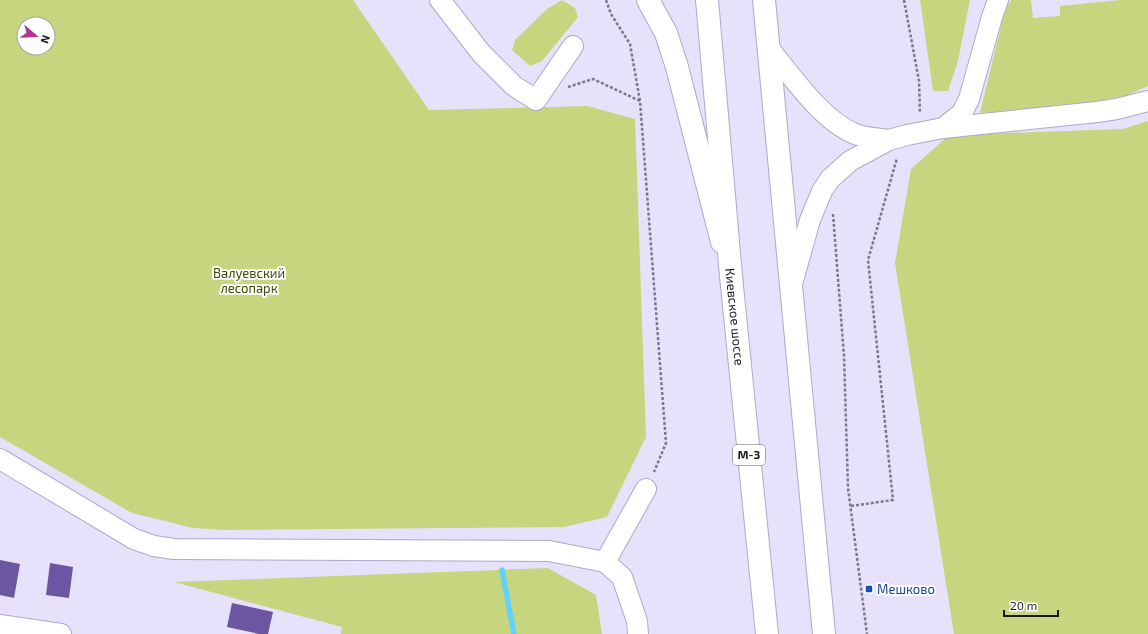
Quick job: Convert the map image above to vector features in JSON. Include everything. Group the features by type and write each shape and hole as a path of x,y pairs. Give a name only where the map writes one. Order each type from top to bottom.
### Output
{"main road":[{"path":"648,0 666,34 677,66 730,276"},
{"name":"Киевское шоссе","path":"707,0 730,276 767,634"},
{"path":"764,0 790,290 824,634"},
{"path":"768,0 768,43"}],"street":[{"path":"440,0 481,53 514,86 536,100 573,46"},
{"path":"942,128 962,113 970,99 998,0"},
{"path":"768,43 812,100 826,114 845,129 857,134 898,137"},
{"path":"790,290 810,220 822,191 830,179 850,161 898,137 942,128 1097,112 1148,101"},
{"path":"0,459 134,540 154,546 174,549 549,552 605,562 622,577 636,621 638,634"},
{"path":"605,562 646,489"},
{"path":"0,625 61,634"}],"path":[{"path":"606,0 611,14 630,44 640,101 666,443 646,489"},
{"path":"851,506 893,500 868,260 899,152 898,137 920,118 919,81 904,0"},
{"path":"567,88 593,79 640,101"},
{"path":"833,209 844,356 847,469 868,634"}],"green space":[{"name":"Валуевский лесопарк","path":"0,0 353,0 429,110 587,106 635,119 646,437 607,517 564,527 224,530 193,528 132,513 0,437"},
{"path":"562,0 575,8 578,17 542,61 530,66 512,50 515,40 547,9"},
{"path":"920,0 970,0 958,61 948,91 933,91"},
{"path":"1011,0 1031,0 1033,18 1060,16 1060,6 1120,0 1148,0 1148,86 1125,96 1082,104 980,113 1002,22 1006,9"},
{"path":"1148,121 1148,634 954,634 895,263 911,169 949,135 1123,129"},
{"path":"548,568 596,595 602,634 341,634 342,627 174,582"}],"building":[{"path":"0,560 20,564 14,598 0,595"},
{"path":"50,563 73,567 69,598 46,595"},
{"path":"232,603 273,612 268,634 259,634 227,627"}],"waterway":[{"path":"502,570 514,634"}],"place":[{"name":"Мешково","path":"869,589"}]}
